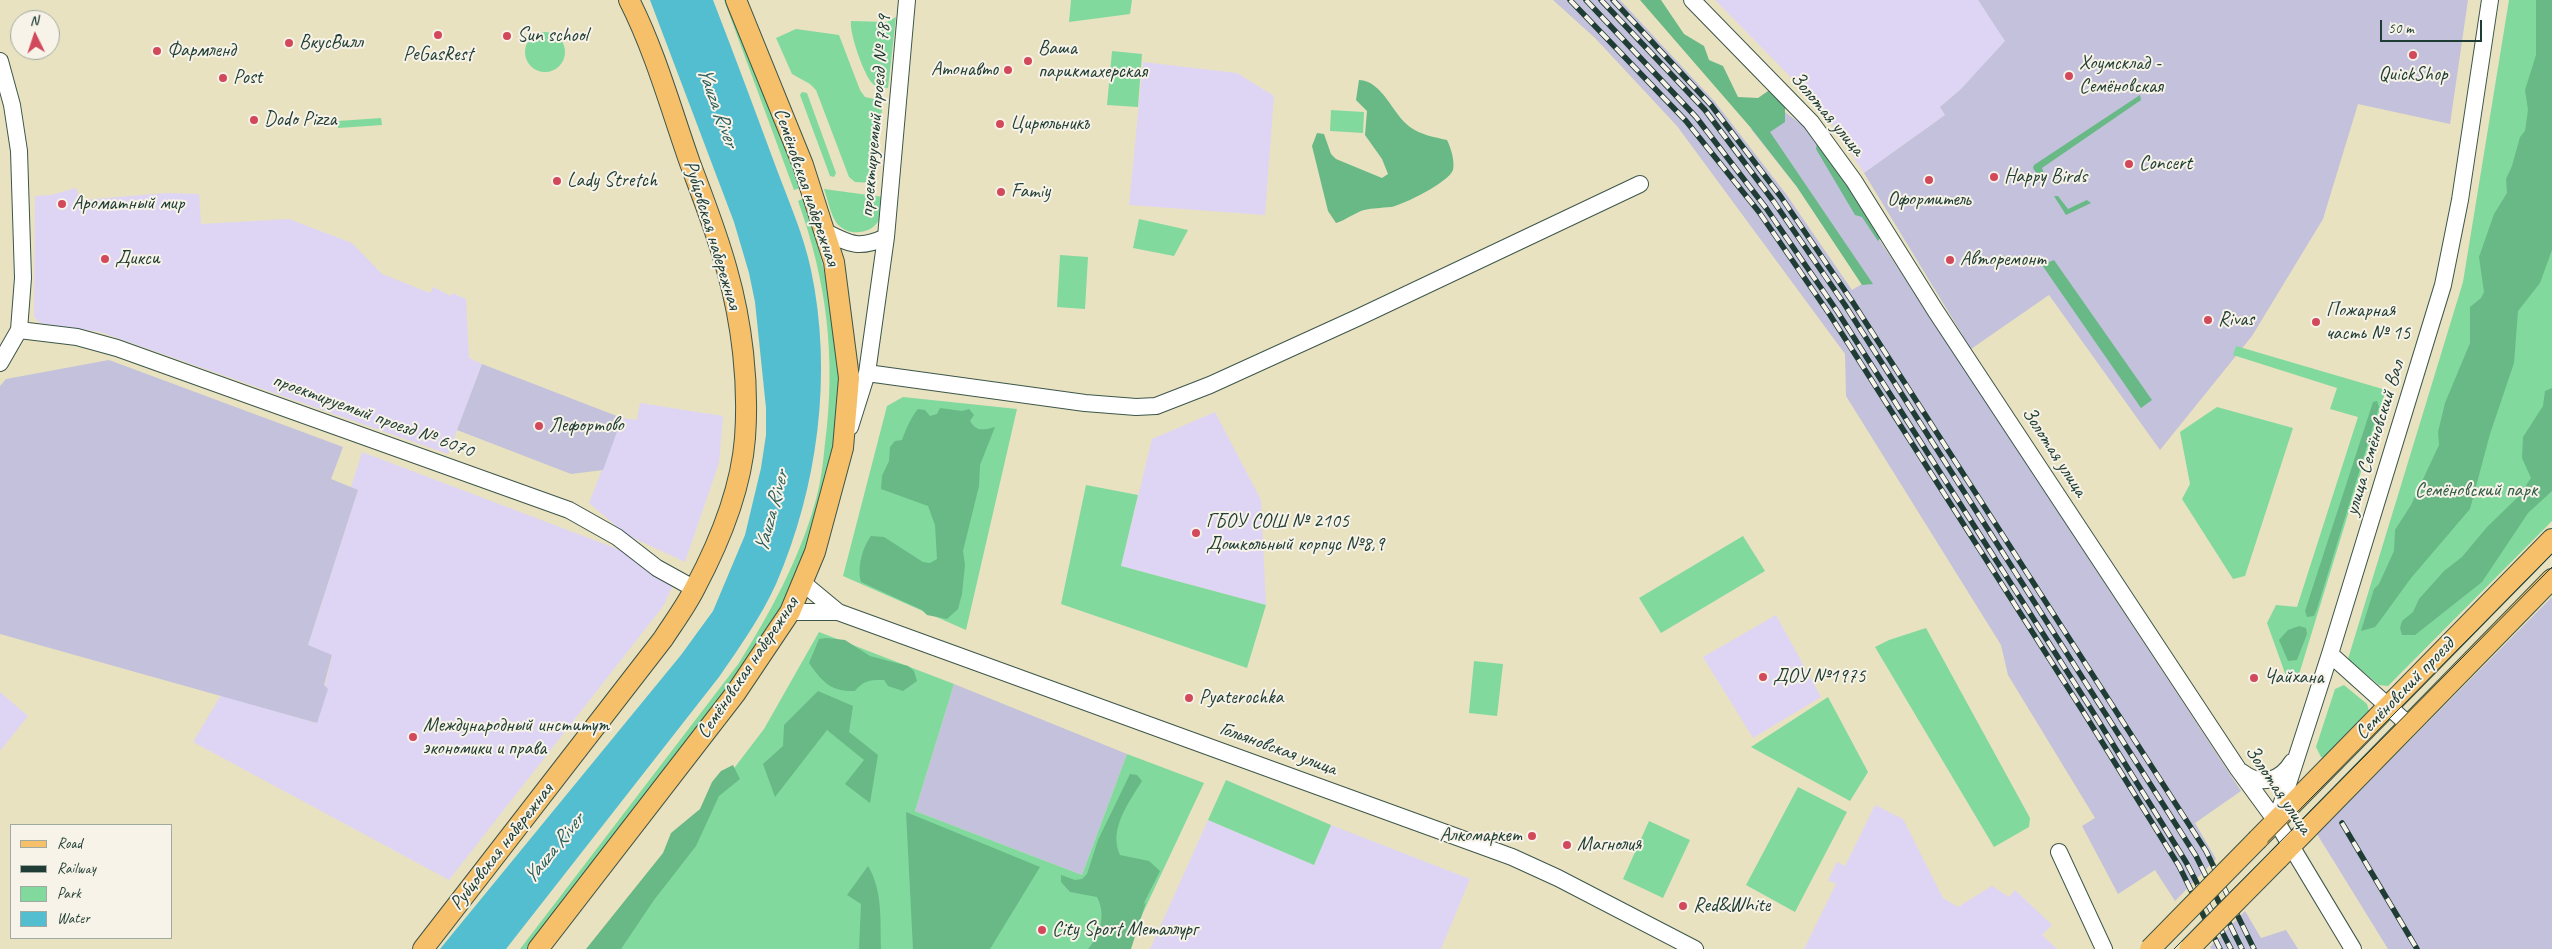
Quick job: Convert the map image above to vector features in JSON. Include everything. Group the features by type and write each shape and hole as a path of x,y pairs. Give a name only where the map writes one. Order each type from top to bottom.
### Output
{"main road":[{"name":"Рубцовская набережная","path":"423,949 663,639 695,589 722,530 735,488 745,439 745,378 742,348 727,270 656,66 629,0"},
{"name":"Семёновская набережная","path":"538,949 736,694 790,612 823,527 843,448 849,378 839,291 826,232 802,165 736,0"},
{"name":"Семёновский проезд","path":"2150,949 2552,539"},
{"name":"Семёновский проезд","path":"2190,949 2552,580"}],"street":[{"name":"проектируемый проезд № 789","path":"843,448 867,373 886,237 907,0"},
{"name":"Золотая улица","path":"1692,0 1811,122 1854,181 1935,310 2240,771 2276,821 2284,853 2354,949"},
{"name":"улица Семёновский Вал","path":"2276,821 2330,654 2443,285 2460,200 2490,0"},
{"path":"0,61 12,105 20,151 22,287 18,330 0,363"},
{"path":"867,373 1085,403 1136,407 1156,406 1210,385 1341,326 1640,184"},
{"name":"проектируемый проезд № 789","path":"826,232 848,244 869,244 886,237"},
{"name":"проектируемый проезд № 6070","path":"18,330 76,338 117,348 569,510 618,537 657,568 695,589"},
{"name":"Гольяновская улица","path":"802,583 838,612 1504,854 1558,878 1695,949"},
{"name":"Гольяновская улица","path":"790,612 838,612"},
{"path":"2330,654 2409,725"},
{"path":"2240,771 2258,781 2277,778 2287,770 2296,757"},
{"path":"2059,852 2104,949"}],"shaded area":[{"path":"1553,0 1620,0 1715,102 1786,194 1852,290 1862,284 1797,187 1751,129 1781,109 1806,128 2241,791 2195,823 2216,859 2175,901 2155,870 2118,894 2082,826 2095,818 2008,675 2001,645 1846,396 1845,354 1677,126 1595,38"},
{"path":"1715,0 1978,0 2006,41 1961,89 1940,107 1945,115 1864,173 1820,107"},
{"path":"1978,0 2468,0 2450,124 2358,104 2323,219 2252,336 2160,450 2049,295 1971,349 1864,173 1945,115 1940,107 1961,89 2005,41"},
{"path":"1143,62 1237,73 1274,96 1265,215 1129,205"},
{"path":"76,188 81,200 167,193 199,194 201,224 289,219 352,243 382,274 430,293 433,287 451,296 452,293 466,299 469,358 482,364 448,454 100,332 40,323 34,317 35,196 51,195"},
{"path":"109,360 343,447 331,479 358,490 308,645 332,655 324,685 328,689 317,723 0,634 0,386 6,379"},
{"path":"482,364 622,418 603,470 571,474 457,430"},
{"path":"640,403 723,416 719,463 685,562 627,535 589,503 622,418 637,420"},
{"name":"ГБОУ СОШ № 2105 Дошкольный корпус №8,9","path":"1215,412 1261,500 1266,605 1121,566 1152,439"},
{"path":"362,452 623,551 674,583 664,605 449,880 193,742 221,695 316,723 332,656 308,645 358,490 351,487"},
{"path":"2552,597 2552,949 2388,949 2317,834"},
{"name":"ДОУ №1975","path":"1776,615 1821,697 1753,738 1703,657"},
{"path":"954,684 1127,754 1082,875 915,811"},
{"path":"0,692 28,716 0,751"},
{"path":"1875,805 1903,819 1943,898 1958,907 1992,886 2009,897 2015,890 2052,925 2042,935 2057,949 1804,949 1836,884 1828,880 1837,862 1845,866"},
{"path":"1208,820 1314,865 1331,825 1470,879 1441,949 1150,949"},
{"path":"2245,911 2261,938 2286,930 2298,949 2211,949 2210,947"}],"green space":[{"path":"724,0 730,0 800,188 794,190"},
{"path":"1071,0 1132,0 1130,14 1069,22"},
{"path":"1640,0 1661,0 1684,34 1704,46 1709,60 1723,66 1738,97 1758,98 1771,89 1785,102 1785,122 1770,132 1873,284 1862,285 1797,187 1751,128"},
{"name":"Семёновский парк","path":"2509,0 2552,0 2552,521 2388,686 2379,685 2348,659 2463,282"},
{"path":"2536,0 2552,0 2552,250 2540,283 2518,311 2514,363 2490,434 2470,509 2411,578 2375,627 2361,631 2374,589 2379,584 2394,551 2395,530 2411,505 2439,445 2438,432 2445,403 2470,343 2470,307 2481,298 2484,292 2479,257 2494,214 2507,193 2506,179 2512,166 2520,137 2525,131 2528,110 2525,90 2536,55"},
{"path":"896,17 888,88 878,87 873,84 865,72 852,34 851,21 887,22"},
{"path":"796,29 839,35 860,90 865,97 883,101 873,183 855,182 849,177 816,90 810,84 792,74 776,38"},
{"path":"545,32 559,38 565,52 559,66 545,72 531,66 525,52 531,38"},
{"path":"1112,51 1142,54 1138,107 1107,105"},
{"path":"1359,80 1375,86 1404,121 1414,130 1447,140 1452,155 1453,170 1443,181 1405,202 1391,207 1364,210 1336,223 1328,211 1312,146 1317,133 1324,134 1331,154 1336,159 1382,178 1388,174 1382,159 1365,135 1367,111 1356,100"},
{"path":"802,92 807,93 836,173 834,177 830,176 800,95"},
{"path":"2140,95 2141,100 2042,168 2046,179 2040,179 2033,168 2034,165"},
{"path":"1331,110 1364,112 1363,133 1330,131"},
{"path":"381,118 382,125 338,128 338,121"},
{"path":"1818,136 1882,236 1878,241 1862,217 1855,215 1816,149"},
{"path":"824,189 883,197 879,220 870,229 865,231 852,232 840,227 831,211"},
{"path":"2054,196 2058,196 2068,209 2087,200 2091,203 2066,215"},
{"path":"804,198 828,288 836,343 838,385 836,428 829,470 819,512 805,553 788,592 768,630 737,677 528,949 520,949 739,663 783,586 801,545 815,503 820,480 830,381 829,350 822,291 808,231 798,201"},
{"path":"1139,219 1188,230 1174,256 1133,248"},
{"path":"1060,255 1088,257 1085,309 1057,307"},
{"path":"2054,260 2152,400 2141,408 2042,265"},
{"path":"2236,346 2386,390 2297,681 2286,676 2267,623 2276,605 2297,607 2358,417 2330,409 2337,388 2233,355"},
{"path":"2552,388 2552,491 2528,513 2482,582 2415,635 2402,635 2400,628 2402,621 2413,612 2419,599 2444,571 2462,557 2487,527 2518,497 2531,478 2522,458 2523,437 2543,406 2545,391"},
{"path":"903,397 1017,409 966,630 843,576 887,406"},
{"path":"2377,401 2379,407 2317,609 2314,616 2307,617 2305,611 2373,402"},
{"path":"2217,407 2293,428 2245,576 2233,579 2182,499 2190,484 2180,432"},
{"path":"940,408 962,411 969,409 974,415 970,421 975,427 984,429 995,427 980,465 979,486 963,551 965,565 962,594 958,609 947,619 927,615 922,610 861,582 860,577 863,552 871,536 884,537 923,562 930,563 937,559 935,525 928,506 881,489 882,476 889,461 890,447 895,441 902,440 909,423 918,409 925,410 930,416 937,414"},
{"path":"1086,485 1138,495 1121,566 1266,605 1247,668 1061,604"},
{"path":"1743,536 1765,571 1661,633 1639,598"},
{"path":"2299,626 2306,628 2307,634 2297,660 2288,661 2279,640 2288,630"},
{"path":"1926,628 2030,818 2029,827 1994,847 1875,647 1889,640"},
{"path":"819,632 954,684 915,811 1082,875 1127,754 1204,783 1126,949 596,949 764,729"},
{"path":"819,639 845,640 870,656 908,666 914,671 917,681 903,691 888,686 884,680 868,681 855,691 839,690 823,680 809,663"},
{"path":"1474,661 1503,664 1497,716 1469,713"},
{"path":"2344,685 2367,704 2369,711 2326,758 2321,757 2316,747 2335,689"},
{"path":"818,691 853,706 849,732 878,755 870,803 845,784 864,760 827,730 775,797 763,764 783,746 784,725"},
{"path":"1828,697 1868,772 1850,801 1751,747"},
{"path":"733,765 740,779 719,796 696,846 654,900 621,949 586,949 663,853 671,833 700,809 712,782 721,771"},
{"path":"1130,774 1137,775 1142,781 1126,807 1118,826 1117,846 1120,855 1149,861 1160,871 1143,905 1146,902 1131,949 1088,949 1096,937 1101,924 1100,904 1097,897 1070,892 1061,882 1061,875 1075,880 1082,879 1087,874 1098,840"},
{"path":"1226,780 1331,825 1314,865 1208,820"},
{"path":"1798,787 1847,812 1795,912 1746,885"},
{"path":"906,812 1040,867 990,949 913,949"},
{"path":"1649,821 1690,840 1663,898 1623,879"},
{"path":"868,866 876,885 878,896 881,949 859,949 861,904 847,895"}],"water":[{"name":"Yauza River","path":"650,0 713,0 800,232 808,257 818,309 821,349 818,430 811,469 802,509 776,584 757,620 719,677 506,949 440,949 681,655 713,611 745,535 761,468 766,435 766,408 755,302 749,273 734,222"}],"tram line":[{"path":"2162,949 2552,554"},
{"path":"2174,949 2552,567"}],"railway":[{"path":"1570,0 1686,121 1759,212 1830,315 2084,713 2179,866 2220,949"},
{"path":"1586,0 1696,117 1766,208 1837,311 2091,709 2186,862 2231,949"},
{"path":"1601,0 1705,110 1774,202 1845,305 2196,856 2242,949"},
{"path":"1613,0 1711,105 1781,197 1852,301 2206,851 2254,949"},
{"path":"2342,823 2417,949"}],"place":[{"name":"PeGasRest","path":"438,35"},
{"name":"Sun school","path":"507,36"},
{"name":"ВкусВилл","path":"289,43"},
{"name":"Фармленд","path":"157,51"},
{"name":"QuickShop","path":"2413,55"},
{"name":"Ваша парикмахерская","path":"1028,61"},
{"name":"Атонавто","path":"1008,70"},
{"name":"Хоумсклад - Семёновская","path":"2069,76"},
{"name":"Post","path":"223,78"},
{"name":"Dodo Pizza","path":"254,120"},
{"name":"Цирюльникъ","path":"1000,124"},
{"name":"Concert","path":"2129,164"},
{"name":"Happy Birds","path":"1994,177"},
{"name":"Оформитель","path":"1929,180"},
{"name":"Lady Stretch","path":"557,181"},
{"name":"Famiy","path":"1001,192"},
{"name":"Ароматный мир","path":"62,204"},
{"name":"Дикси","path":"105,259"},
{"name":"Авторемонт","path":"1950,260"},
{"name":"Rivas","path":"2208,320"},
{"name":"Пожарная часть № 15","path":"2316,322"},
{"name":"Лефортово","path":"539,426"},
{"name":"ГБОУ СОШ № 2105 Дошкольный корпус №8,9","path":"1196,533"},
{"name":"ДОУ №1975","path":"1763,677"},
{"name":"Чайхана","path":"2254,678"},
{"name":"Pyaterochka","path":"1189,698"},
{"name":"Международный институт экономики и права","path":"413,737"},
{"name":"Алкомаркет","path":"1532,836"},
{"name":"Магнолия","path":"1567,845"},
{"name":"Red&White","path":"1683,906"},
{"name":"City Sport Металлург","path":"1042,930"}]}
